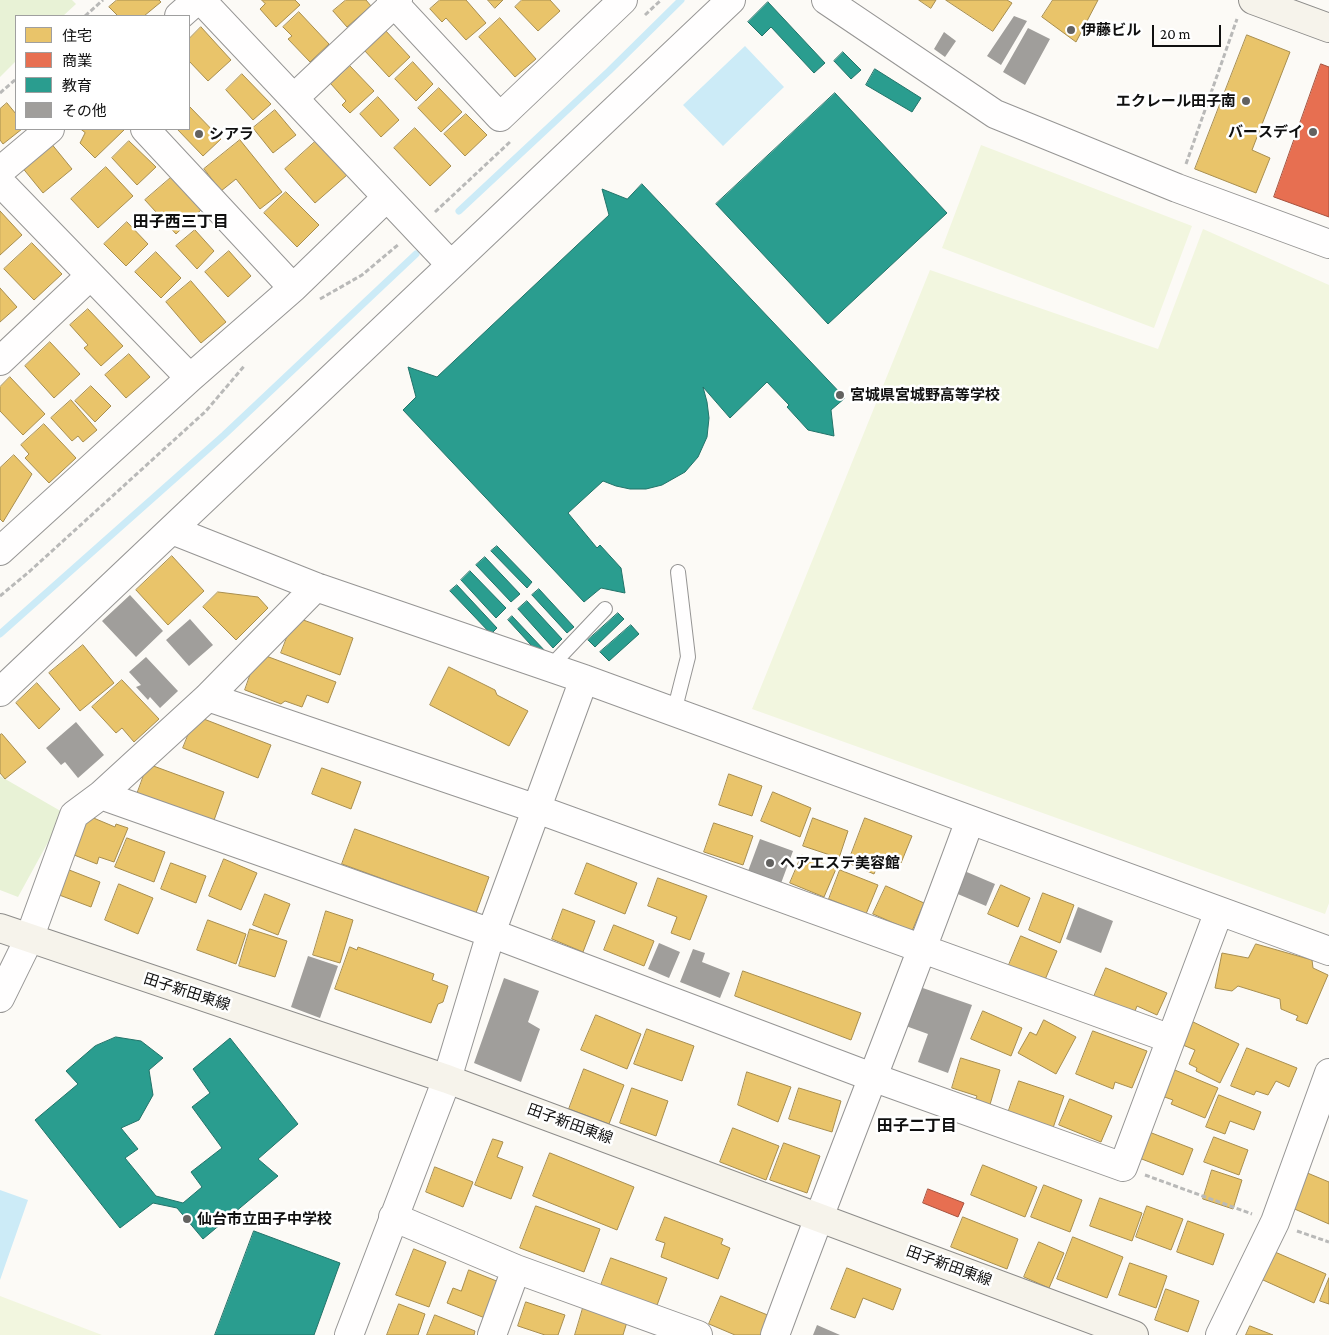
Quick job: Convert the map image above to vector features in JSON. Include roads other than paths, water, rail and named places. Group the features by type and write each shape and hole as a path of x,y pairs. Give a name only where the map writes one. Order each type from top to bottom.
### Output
{"street":[{"path":"180,15 199,0 451,265"},
{"path":"294,98 395,1 500,117 623,0"},
{"path":"0,692 731,0"},
{"path":"826,0 995,114 1177,188 1329,244"},
{"path":"1247,6 1329,28"},
{"path":"0,171 49,130"},
{"path":"146,130 303,296"},
{"path":"0,182 190,378"},
{"path":"0,551 190,378 303,296 386,198"},
{"path":"0,362 90,276"},
{"path":"172,530 316,587 584,679 1329,951"},
{"path":"0,998 29,939 74,814 101,795 208,697 316,587"},
{"path":"349,1335 446,1079 491,933 584,679"},
{"path":"208,697 537,808 1171,1039"},
{"path":"101,795 491,933 872,1078 1123,1167 1219,911"},
{"path":"776,1335 818,1217 923,949 970,820"},
{"name":"田子新田東線","path":"0,928 446,1079 1134,1335"},
{"path":"1220,1335 1275,1222 1329,1073"},
{"path":"393,1217 516,1269 638,1325 698,1335"},
{"path":"492,1335 516,1269"}],"lane":[{"path":"674,712 688,657 678,572"},
{"path":"550,667 604,609"}],"water":[{"path":"745,46 784,87 723,146 683,105"},
{"path":"0,1190 28,1200 0,1280"}],"waterway":[{"path":"459,211 609,71 681,0"},
{"path":"0,634 224,435 416,254"}],"place":[{"name":"伊藤ビル","path":"1071,30"},
{"name":"エクレール田子南","path":"1246,101"},
{"name":"バースデイ","path":"1313,132"},
{"name":"シアラ","path":"199,134"},
{"name":"宮城県宮城野高等学校","path":"840,395"},
{"name":"ヘアエステ美容館","path":"770,863"},
{"name":"仙台市立田子中学校","path":"187,1219"}],"district":[{"name":"田子西三丁目","path":"181,222"},
{"name":"田子二丁目","path":"917,1126"}]}
